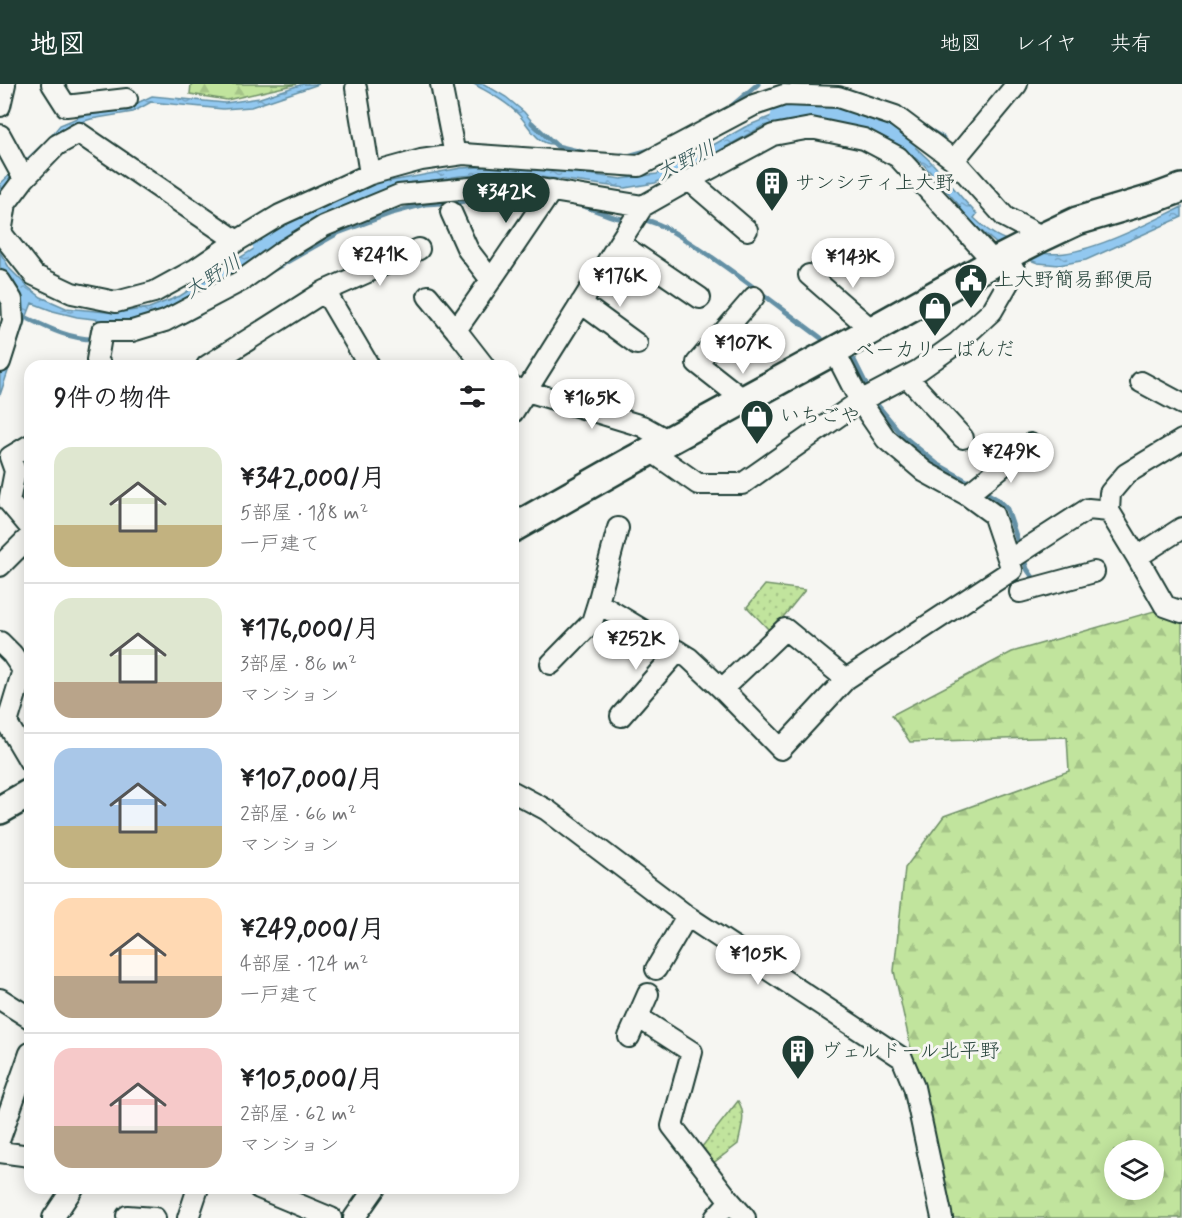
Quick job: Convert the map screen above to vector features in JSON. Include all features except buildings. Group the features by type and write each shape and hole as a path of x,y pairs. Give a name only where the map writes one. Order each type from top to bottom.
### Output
{"street":[{"path":"0,106 5,84"},
{"path":"52,84 66,106 127,99"},
{"path":"441,84 455,155"},
{"path":"954,160 1017,84"},
{"path":"356,88 370,174"},
{"path":"237,241 79,133 57,145 20,172 6,203 1,233 33,275 72,293 116,302 154,292 196,269 280,215 370,174 421,160 463,154 639,166 754,105 779,89 838,97 895,117 954,160 1005,217 1043,237"},
{"path":"811,128 864,139 898,157 994,262 1015,271 992,311 957,343 919,370 860,401 742,484 698,484 642,426 520,389 581,303 643,206 773,135 811,128"},
{"path":"1,138 20,172"},
{"path":"689,180 747,230"},
{"path":"97,360 102,331 132,331 165,321 241,281 283,251 324,226 399,195 510,184 643,206"},
{"path":"519,525 1043,237 1077,221 1182,188"},
{"path":"456,330 552,190"},
{"path":"451,212 468,250 490,280"},
{"path":"619,243 700,298"},
{"path":"216,360 325,291 419,249"},
{"path":"809,275 873,330"},
{"path":"0,281 12,300 13,321 4,338 0,362"},
{"path":"325,291 365,360"},
{"path":"428,296 479,360"},
{"path":"744,400 697,363 754,297"},
{"path":"581,303 637,344"},
{"path":"834,350 860,401 886,440 925,472 967,495 993,514 1022,600 1094,572"},
{"path":"907,377 963,438"},
{"path":"1141,382 1182,404"},
{"path":"1182,440 1126,474 1110,493 1109,511 1165,606 1182,612"},
{"path":"967,495 1030,444"},
{"path":"24,449 10,457 15,471 9,502 24,520"},
{"path":"598,603 689,658 781,748 846,679 1088,510 1109,511"},
{"path":"550,664 592,622 618,528"},
{"path":"1137,557 1182,528"},
{"path":"0,567 24,542"},
{"path":"722,689 785,629 846,679"},
{"path":"621,716 678,651"},
{"path":"17,669 3,723 24,753"},
{"path":"519,795 547,810 687,916 902,1058 914,1087 942,1218"},
{"path":"0,810 24,796"},
{"path":"656,969 687,916"},
{"path":"629,1037 648,994"},
{"path":"1,1002 24,1015"},
{"path":"638,1017 692,1052 672,1126 730,1202 745,1218"},
{"path":"0,1138 24,1070"},
{"path":"0,1152 24,1155"},
{"path":"53,1218 69,1194"},
{"path":"188,1218 196,1194"},
{"path":"273,1194 331,1218"},
{"path":"354,1218 371,1194"},
{"path":"715,1218 730,1202"},
{"path":"127,1216 155,1218"}],"green space":[{"path":"191,84 297,84 227,100 190,94"},
{"path":"765,585 805,590 771,632 747,607"},
{"path":"1175,605 1182,615 1182,1218 948,1218 894,971 905,868 944,816 1069,771 1067,737 910,742 892,715 1012,652"},
{"path":"738,1101 743,1116 738,1144 712,1164 701,1148"}],"water":[{"path":"303,84 319,84 251,107 223,109 151,102 133,112 91,119 68,126 41,157 0,193 0,184 60,125 91,112 131,106 152,96 225,103 260,98"},
{"path":"474,84 484,84 506,97 524,112 554,144 538,138 513,109"},
{"path":"812,109 861,118 902,137 935,166 977,214 974,218 985,228 1001,238 1043,253 1058,254 1094,246 1182,207 1182,217 1086,260 1059,265 1038,263 1021,257 986,235 965,216 958,204 924,165 882,132 830,120 799,118 763,126 696,164 655,183 625,188 507,174 460,176 409,184 357,200 328,214 294,232 261,256 183,303 137,320 110,321 77,317 32,303 0,395 0,372 18,323 0,267 0,252 10,269 28,287 41,297 66,308 116,313 149,308 180,296 285,229 334,201 391,181 461,168 499,166 567,171 621,179 657,174 745,127 779,113"}],"waterway":[{"path":"727,110 758,84"},
{"name":"大野川","path":"787,118 801,114 884,128 900,141"},
{"path":"532,123 557,146 582,152"},
{"path":"929,130 943,138"},
{"path":"622,155 628,156 653,149"},
{"name":"大野川","path":"269,243 320,207 373,187"},
{"path":"269,272 338,233 392,213 425,204 459,202 491,196 538,198"},
{"path":"576,204 613,217 627,219"},
{"path":"640,219 666,228 706,253 821,338"},
{"path":"181,323 199,314"},
{"path":"21,315 67,335 96,339"},
{"path":"854,360 869,390"},
{"path":"875,402 903,436 937,464 972,484"},
{"path":"980,489 998,500 1007,509 1020,548"},
{"path":"1023,556 1027,569 1034,579"}],"place":[{"name":"サンシティ上大野","path":"772,212"},
{"name":"上大野簡易郵便局","path":"971,309"},
{"name":"ベーカリーぱんだ","path":"935,337"},
{"name":"いちごや","path":"757,445"},
{"name":"ヴェルドール北平野","path":"798,1080"}]}
